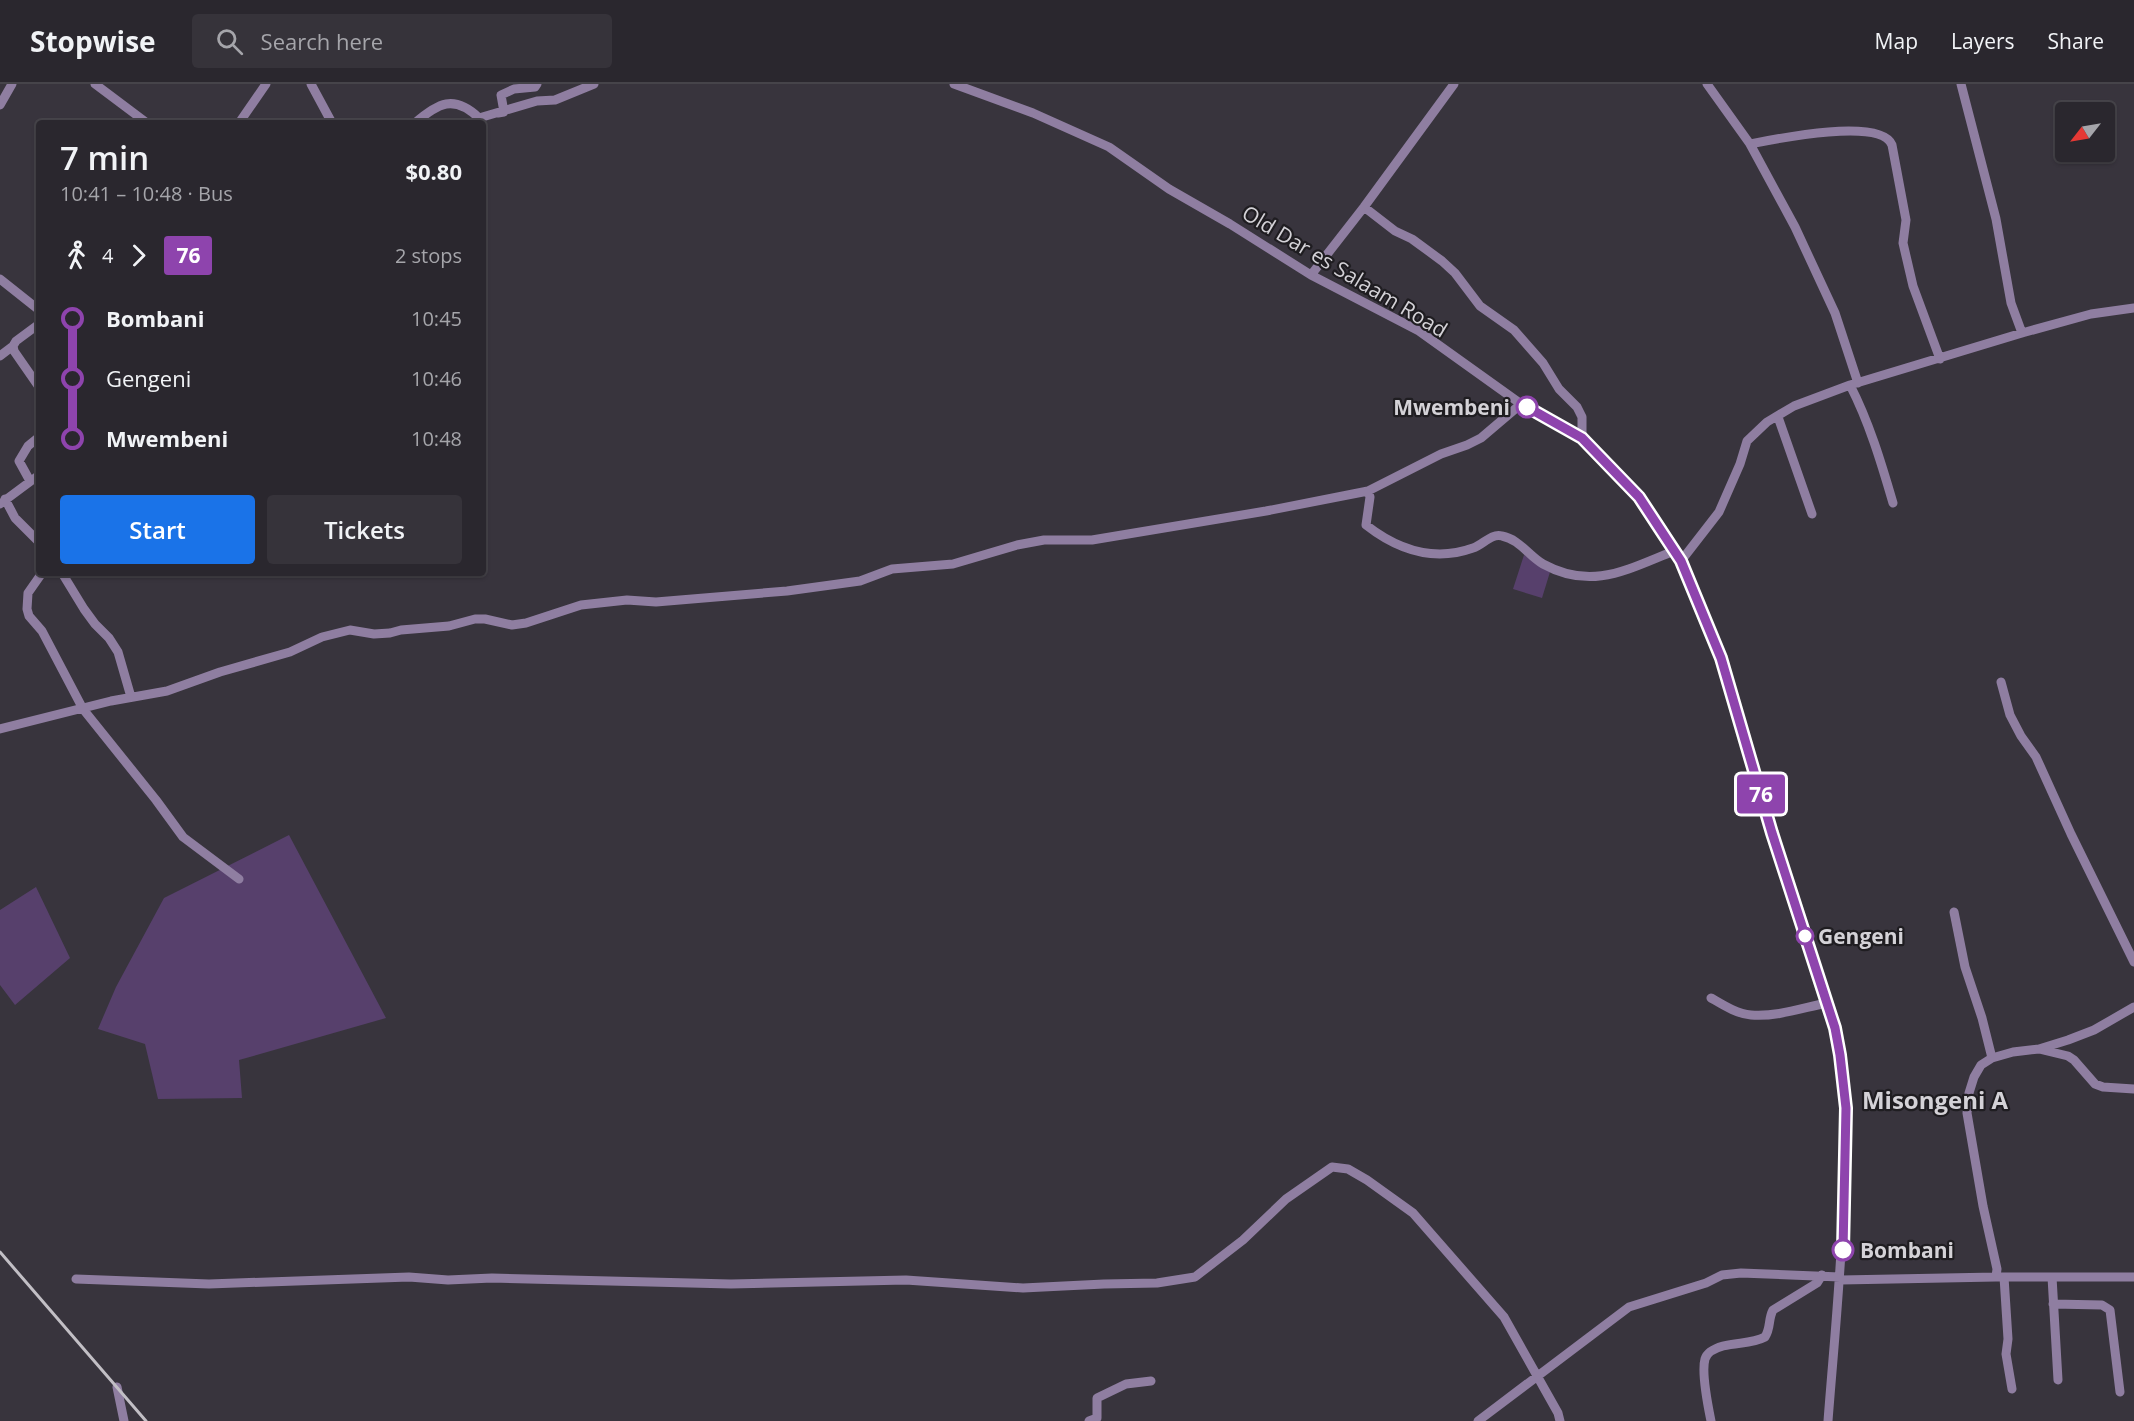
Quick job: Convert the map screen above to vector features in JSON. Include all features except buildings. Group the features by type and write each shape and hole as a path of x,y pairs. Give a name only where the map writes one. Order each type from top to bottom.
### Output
{"street":[{"path":"0,105 12,84"},
{"path":"95,84 143,120"},
{"path":"241,120 266,84"},
{"path":"311,84 330,120"},
{"path":"504,112 501,94 514,89 535,87 537,84"},
{"path":"418,120 432,108 442,104 462,106 479,118 537,101 555,100 594,84"},
{"name":"Old Dar es Salaam Road","path":"954,84 1034,113 1108,147 1169,189 1311,275 1419,331 1521,404 1582,438 1639,497 1681,561 1721,658 1772,833 1827,1003 1840,1055 1846,1108 1843,1252 1828,1421"},
{"path":"1311,275 1454,84"},
{"path":"1707,84 1750,144 1822,280 1835,313 1859,402 1880,457 1893,503"},
{"path":"1961,84 1996,219 2011,303 2022,333"},
{"path":"1750,144 1797,134 1850,131 1882,135 1888,138 1904,206 1906,220 1903,243 1913,286 1940,359"},
{"path":"1364,207 1395,231 1412,239 1442,261 1455,273 1480,306 1514,330 1543,363 1559,389 1577,407 1582,417 1582,438"},
{"path":"0,279 36,308"},
{"path":"1681,561 1719,512 1740,464 1747,441 1767,422 1794,406 1854,384 2022,333 2091,314 2134,308"},
{"path":"0,356 36,326"},
{"path":"13,346 19,359 36,383"},
{"path":"0,729 131,697 167,691 220,672 290,652 322,637 350,630 374,634 390,633 449,626 475,619 512,625 526,623 581,605 627,600 639,603 656,602 787,591 860,581 900,568 953,564 1017,544 1044,540 1092,540 1266,511 1368,491 1425,461 1480,438 1521,404"},
{"path":"1778,417 1812,514"},
{"path":"30,481 19,461 28,446 36,439"},
{"path":"36,477 3,502 36,539"},
{"path":"1368,491 1370,497 1366,525 1387,541 1423,553 1445,554 1465,550 1499,535 1512,539 1543,563 1568,573 1593,578 1610,575 1674,551"},
{"path":"40,576 28,593 29,616 42,631 82,709 183,837 239,879"},
{"path":"64,576 84,609 118,652 131,697"},
{"path":"2001,682 2010,716 2036,757 2075,843 2134,962"},
{"path":"1954,912 1965,968 1983,1018 1992,1058"},
{"path":"1711,998 1730,1009 1749,1015 1786,1013 1827,1003"},
{"path":"2012,1389 2006,1354 2008,1339 2000,1277 1983,1206 1967,1113 1969,1093 1974,1077 1981,1065 1992,1058 2013,1052 2039,1049 2094,1030 2134,1007"},
{"path":"2039,1049 2068,1056 2095,1084 2103,1087 2134,1089"},
{"path":"76,1280 209,1284 410,1277 448,1280 492,1278 731,1284 906,1280 1023,1288 1157,1283 1195,1277 1243,1240 1286,1199 1332,1167 1348,1169 1413,1213 1504,1317 1558,1413 1560,1421"},
{"path":"1478,1421 1629,1307 1706,1283 1722,1275 1822,1275 1840,1279 2134,1277"},
{"path":"1711,1421 1704,1371 1705,1358 1710,1351 1723,1346 1754,1342 1765,1337 1770,1328 1770,1315 1773,1310 1817,1283 1822,1275"},
{"path":"2052,1277 2058,1380"},
{"path":"2053,1305 2102,1305 2110,1310 2120,1392"},
{"path":"1089,1421 1097,1418 1096,1398 1126,1384 1151,1381"},
{"path":"117,1387 124,1421"}],"shaded area":[{"path":"1524,555 1550,572 1542,598 1513,589"},
{"path":"289,835 386,1018 239,1060 242,1098 158,1099 145,1044 98,1029 116,987 164,898"},
{"path":"36,887 70,958 15,1005 0,985 0,910"}],"railway":[{"path":"0,1252 146,1421"}],"bus line":[{"name":"76","path":"1527,407 1582,438 1639,497 1681,561 1721,658 1772,833 1835,1028 1846,1108 1843,1250"}],"place":[{"name":"Mwembeni","path":"1527,407"},
{"name":"Gengeni","path":"1805,936"},
{"name":"Bombani","path":"1843,1250"}],"district":[{"name":"Misongeni A","path":"1935,1099"}]}
